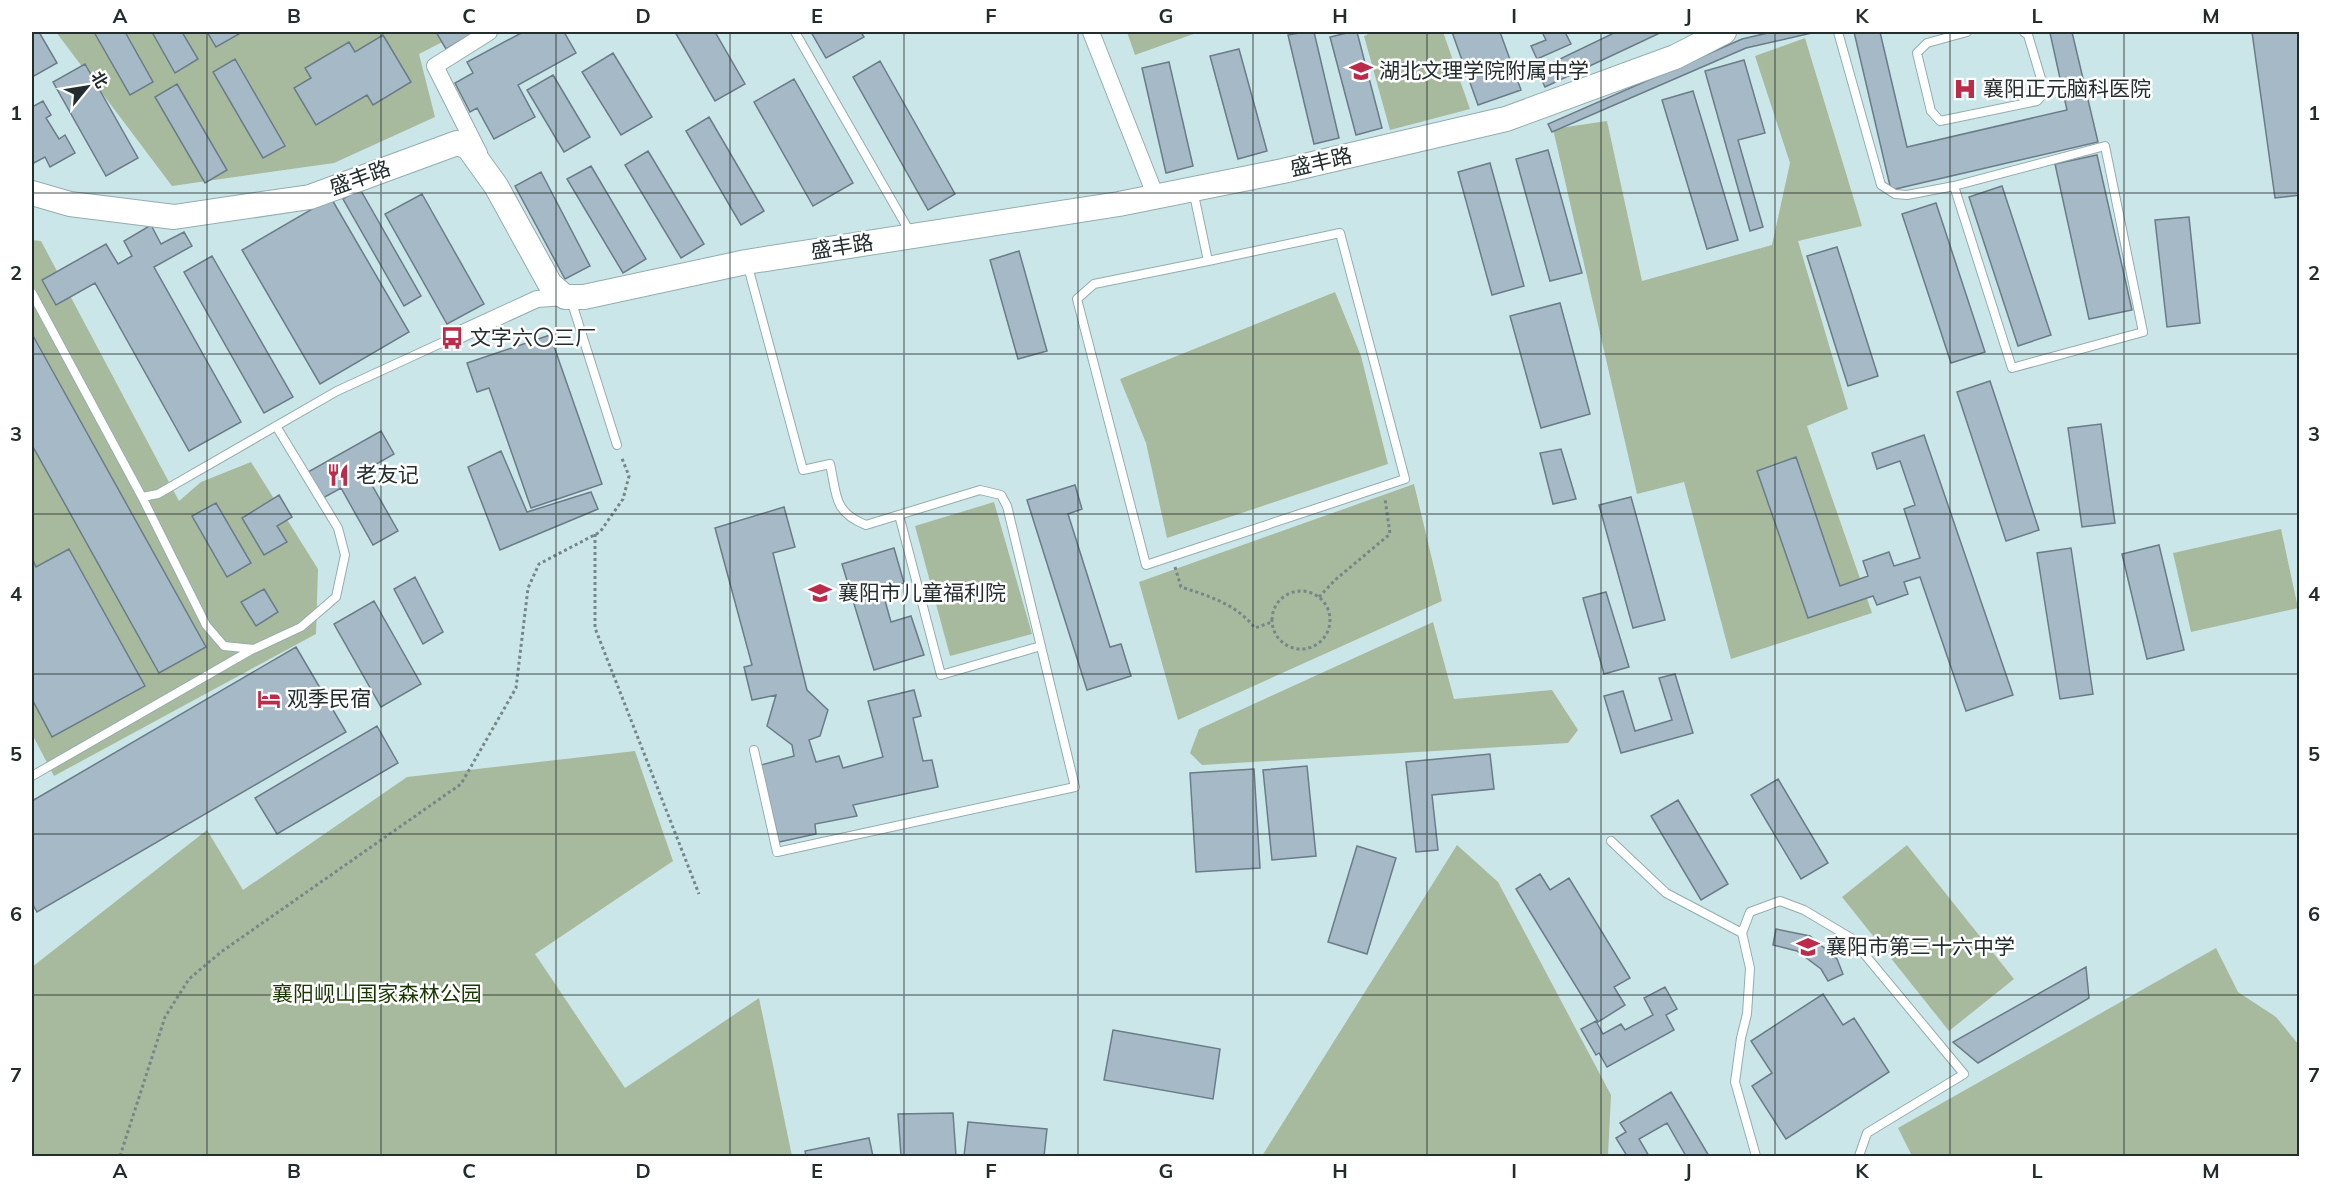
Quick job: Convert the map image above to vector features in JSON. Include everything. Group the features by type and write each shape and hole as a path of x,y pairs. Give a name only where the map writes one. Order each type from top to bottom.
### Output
{"street":[{"path":"489,32 435,66 495,186"},
{"path":"1091,32 1156,197"},
{"name":"盛丰路","path":"32,193 70,204 174,217 310,197 457,143 468,147 495,186 550,284 567,297 584,297 747,262 1156,197 1283,171 1506,118 1675,57 1724,32"},
{"path":"452,338 537,299 567,297"}],"lane":[{"path":"795,32 912,237"},
{"path":"1838,32 1881,185 1895,194 1907,195 1954,186 2105,146 2143,332 2012,368 1954,186"},
{"path":"1967,32 1926,43 1917,53 1931,111 1940,121 2037,101 2044,92 2028,35 2024,32"},
{"path":"1193,190 1208,261"},
{"path":"1340,233 1405,479 1146,565 1077,299 1095,284 1208,261 1340,233"},
{"path":"747,262 803,470 830,464 839,507 850,519 866,525 980,490 1001,495 1007,506 1075,787 777,852 754,750"},
{"path":"32,293 142,497 206,625 224,646 254,649"},
{"path":"567,297 617,446"},
{"path":"142,497 158,494 337,391 452,338"},
{"path":"32,776 254,649 301,627 336,597 345,555 338,528 276,426"},
{"path":"899,515 941,675 1041,646"},
{"path":"1611,841 1666,893 1742,933"},
{"path":"1756,1156 1735,1082 1740,1038 1747,1014 1750,968 1742,933 1750,912 1780,902 1804,910 1851,938 1964,1074 1867,1133 1859,1156"}],"path":[{"path":"120,1156 165,1017 189,979 221,952 460,784 516,688 528,588 539,564 600,532 623,499 629,476 617,446"},
{"path":"1319,597 1335,580 1390,534 1384,486"},
{"path":"595,534 595,628 699,894"},
{"path":"1172,557 1181,587 1218,598 1247,617 1255,628 1272,622"},
{"path":"1303,591 1319,597 1325,604 1330,622 1322,639 1306,649 1287,646 1274,632 1272,622 1275,606 1286,594 1303,591"}],"green space":[{"path":"56,32 462,32 419,54 435,117 334,163 172,186"},
{"path":"1127,32 1199,32 1135,55"},
{"path":"1373,32 1443,32 1470,109 1390,130 1364,36"},
{"path":"1805,38 1862,226 1798,241 1848,409 1807,426 1872,613 1731,659 1684,482 1637,494 1553,129 1607,121 1642,281 1772,245 1790,163 1755,56"},
{"path":"32,240 41,241 179,501 201,482 251,462 318,569 316,634 54,776 32,734"},
{"path":"1335,292 1361,356 1388,464 1167,538 1146,443 1120,379"},
{"path":"1414,484 1442,601 1178,720 1139,582"},
{"path":"994,502 1032,634 950,656 915,526"},
{"path":"2281,529 2298,608 2191,632 2173,553"},
{"path":"1433,622 1454,699 1552,690 1578,730 1568,743 1202,765 1190,753 1199,729"},
{"name":"襄阳岘山国家森林公园","path":"635,751 673,861 535,954 625,1088 759,998 792,1156 32,1156 32,967 207,830 243,890 407,777"},
{"path":"1457,845 1498,882 1611,1095 1608,1156 1262,1156"},
{"path":"1907,845 2014,979 1949,1031 1842,897"},
{"path":"2216,948 2238,992 2276,1017 2299,1045 2299,1156 1912,1156 1898,1128"}],"building":[{"path":"32,32 39,32 57,63 34,76 32,72"},
{"path":"94,32 125,32 153,82 130,95"},
{"path":"152,32 182,32 198,59 175,73"},
{"path":"207,32 238,32 239,34 216,47"},
{"path":"436,32 468,32 470,35 446,49"},
{"path":"523,32 564,32 576,53 518,85 535,117 494,139 477,108 470,112 455,83 473,73 467,62"},
{"path":"675,32 715,32 745,84 715,101"},
{"path":"811,32 861,32 864,37 826,58"},
{"path":"1314,32 1339,138 1314,144 1288,35"},
{"path":"1357,32 1382,128 1356,135 1330,37"},
{"path":"1452,32 1500,32 1521,90 1478,105"},
{"path":"1542,32 1565,32 1571,44 1537,59 1531,46 1546,40"},
{"path":"1616,32 1662,32 1545,87 1537,70"},
{"path":"1772,32 1816,32 1746,48 1552,132 1548,124 1742,39"},
{"path":"1854,32 1880,32 1907,147 2067,110 2050,33 2072,32 2098,142 1891,190"},
{"path":"2252,32 2300,32 2300,195 2275,198"},
{"path":"383,35 411,82 373,105 367,95 316,125 294,88 311,78 305,68 349,42 355,52"},
{"path":"1239,49 1267,151 1238,159 1210,56"},
{"path":"613,53 652,117 621,135 582,72"},
{"path":"235,59 285,146 263,158 213,72"},
{"path":"1744,60 1765,133 1738,140 1763,227 1750,231 1705,71"},
{"path":"880,61 955,194 928,210 853,77"},
{"path":"1169,62 1193,166 1166,173 1142,68"},
{"path":"85,64 138,158 106,176 53,82"},
{"path":"553,75 590,137 564,152 527,90"},
{"path":"794,79 853,183 813,206 754,102"},
{"path":"177,84 227,170 205,183 155,97"},
{"path":"1693,91 1738,240 1707,249 1662,100"},
{"path":"43,101 51,115 46,118 59,139 65,135 75,153 50,167 45,157 32,164 32,107"},
{"path":"709,117 764,211 741,225 686,131"},
{"path":"1548,150 1582,273 1550,281 1516,159"},
{"path":"648,151 704,244 681,258 625,165"},
{"path":"2097,155 2132,310 2089,319 2055,164"},
{"path":"1490,163 1524,286 1492,295 1458,172"},
{"path":"591,166 646,259 623,273 567,179"},
{"path":"541,172 590,266 565,279 515,186"},
{"path":"2002,186 2051,335 2018,346 1969,197"},
{"path":"360,189 421,296 404,306 343,199"},
{"path":"422,194 484,304 447,324 385,214"},
{"path":"331,198 409,332 320,384 242,250"},
{"path":"1936,203 1985,352 1951,363 1902,214"},
{"path":"2189,217 2200,323 2167,327 2155,220"},
{"path":"151,225 161,244 184,232 192,246 154,267 241,422 189,451 95,283 56,305 42,280 106,244 118,264 132,256 124,241"},
{"path":"1837,247 1878,376 1848,386 1807,256"},
{"path":"1019,251 1047,351 1018,359 990,260"},
{"path":"212,256 293,397 264,413 184,272"},
{"path":"1560,303 1590,414 1541,428 1510,316"},
{"path":"32,334 206,647 159,673 32,445"},
{"path":"550,335 602,484 531,508 489,388 477,392 467,363"},
{"path":"1990,381 2039,530 2006,541 1957,392"},
{"path":"2101,424 2115,523 2082,527 2068,428"},
{"path":"381,431 394,454 364,471 398,531 373,545 341,488 323,498 308,472"},
{"path":"1924,435 2013,695 1966,711 1920,577 1904,582 1908,594 1877,605 1873,596 1808,618 1757,471 1796,457 1840,586 1868,576 1863,561 1889,552 1894,566 1920,558 1904,509 1915,505 1900,461 1877,469 1872,453"},
{"path":"1561,449 1576,499 1553,504 1540,453"},
{"path":"501,451 527,512 591,492 598,509 500,550 468,467"},
{"path":"1075,485 1082,509 1068,514 1110,647 1121,644 1131,676 1087,690 1027,500"},
{"path":"279,495 292,517 277,526 287,542 264,555 242,518"},
{"path":"1631,497 1665,620 1633,628 1599,505"},
{"path":"216,503 251,563 227,577 192,516"},
{"path":"784,507 795,547 773,553 807,690 828,710 820,736 809,740 816,762 839,756 843,768 883,757 868,701 914,690 921,716 913,718 923,761 932,760 938,787 853,805 857,816 815,824 816,834 779,842 761,765 794,756 792,745 767,726 776,695 752,700 744,667 752,665 715,528"},
{"path":"2159,545 2184,650 2147,659 2122,554"},
{"path":"894,548 904,583 882,590 891,622 911,616 924,655 874,670 842,564"},
{"path":"2071,548 2093,694 2060,699 2037,553"},
{"path":"69,549 145,686 52,737 32,699 32,558 36,567"},
{"path":"415,577 443,632 423,644 394,589"},
{"path":"264,589 278,612 256,626 241,602"},
{"path":"1606,592 1629,667 1604,674 1583,598"},
{"path":"374,601 421,684 381,707 334,624"},
{"path":"296,647 346,732 37,912 32,903 32,801"},
{"path":"1675,674 1693,733 1621,753 1604,696 1623,691 1635,731 1672,720 1659,678"},
{"path":"377,726 398,763 277,834 255,798"},
{"path":"1490,754 1494,789 1432,795 1438,850 1416,852 1406,762"},
{"path":"1307,766 1316,856 1272,860 1263,770"},
{"path":"1254,769 1260,868 1196,872 1190,773"},
{"path":"1778,779 1828,863 1801,879 1751,795"},
{"path":"1678,800 1728,884 1701,900 1651,816"},
{"path":"1357,846 1396,858 1367,954 1328,942"},
{"path":"1540,874 1550,890 1569,878 1630,978 1614,987 1625,1005 1598,1022 1516,889"},
{"path":"1776,929 1810,936 1837,959 1843,974 1828,981 1821,969 1797,951 1773,945"},
{"path":"2086,967 2089,998 1978,1063 1953,1042"},
{"path":"1665,987 1677,1009 1666,1015 1674,1030 1607,1067 1599,1053 1596,1055 1581,1029 1596,1021 1603,1034 1621,1024 1625,1030 1653,1015 1644,998"},
{"path":"1823,994 1843,1025 1854,1018 1889,1072 1786,1139 1752,1086 1772,1073 1751,1041"},
{"path":"1113,1030 1220,1049 1213,1099 1104,1080"},
{"path":"1671,1092 1709,1156 1686,1156 1667,1123 1639,1139 1649,1156 1627,1156 1616,1138 1626,1132 1620,1123"},
{"path":"953,1113 956,1156 901,1156 898,1114"},
{"path":"968,1122 1047,1129 1044,1156 964,1156"},
{"path":"869,1138 873,1156 806,1156 805,1151"}],"place":[{"name":"湖北文理学院附属中学","path":"1361,71"},
{"name":"襄阳正元脑科医院","path":"1965,89"},
{"name":"文字六〇三厂","path":"452,338"},
{"name":"老友记","path":"338,475"},
{"name":"襄阳市儿童福利院","path":"820,593"},
{"name":"观季民宿","path":"269,699"},
{"name":"襄阳市第三十六中学","path":"1808,947"}]}
